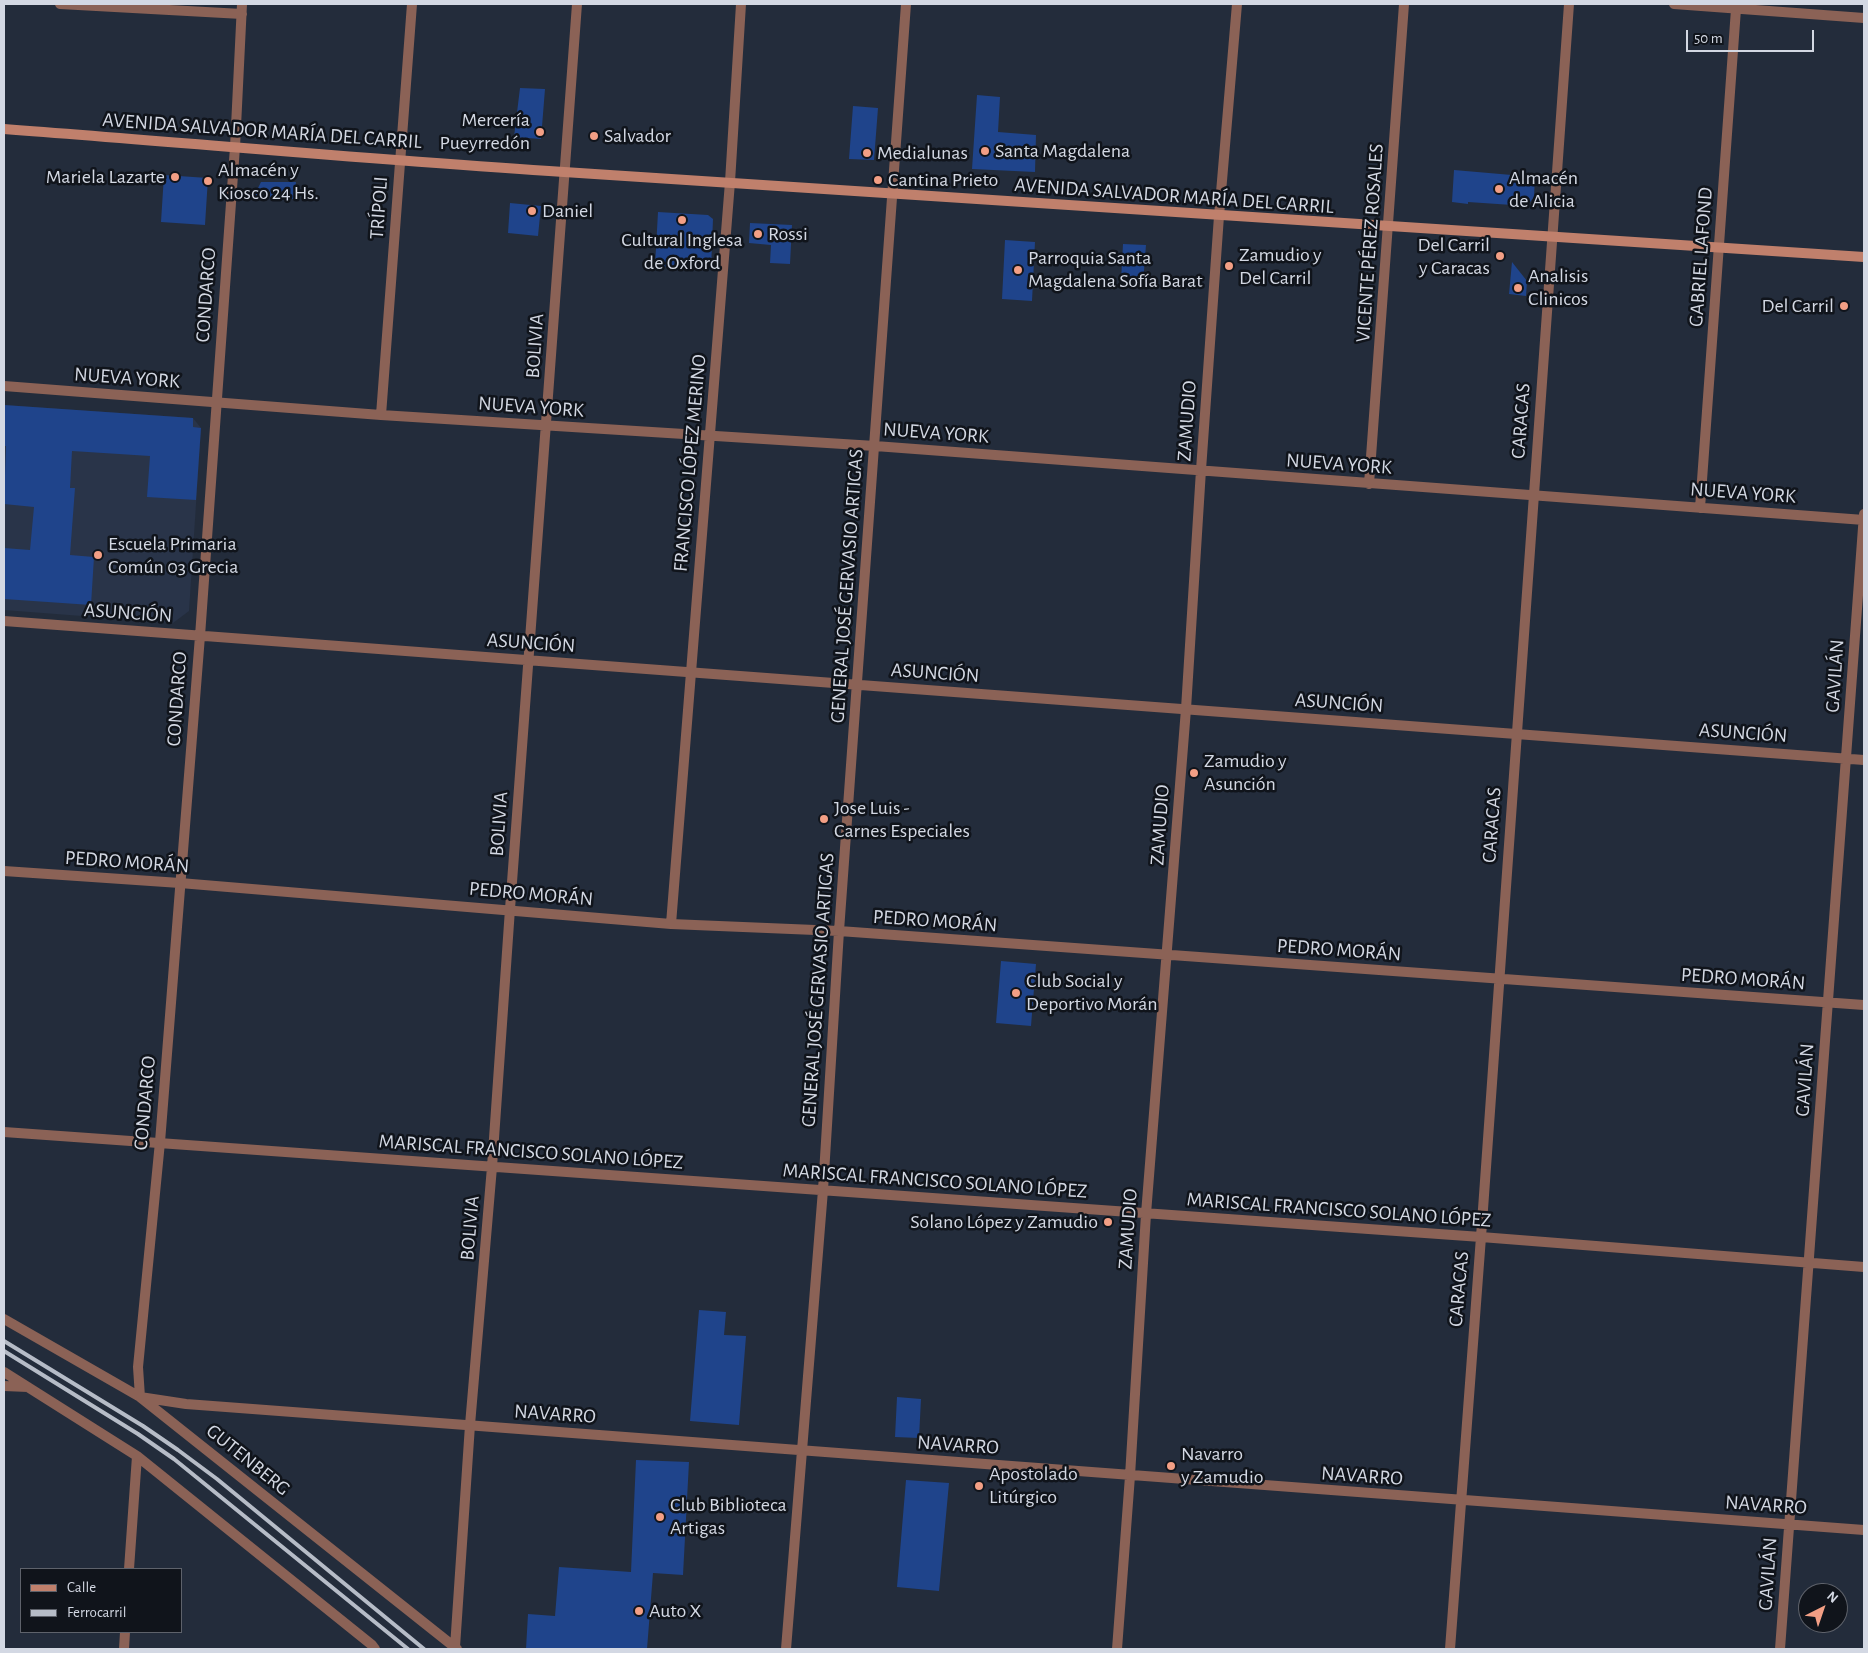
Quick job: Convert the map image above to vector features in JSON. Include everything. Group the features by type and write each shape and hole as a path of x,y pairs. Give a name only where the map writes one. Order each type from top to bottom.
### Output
{"main road":[{"name":"AVENIDA SALVADOR MARÍA DEL CARRIL","path":"4,129 286,152 894,195 1864,257"}],"street":[{"path":"60,4 242,9"},
{"name":"TRÍPOLI","path":"381,415 412,4"},
{"name":"BOLIVIA","path":"456,1648 470,1425 492,1167 577,4"},
{"name":"FRANCISCO LÓPEZ MERINO","path":"670,924 730,182 741,4"},
{"name":"GENERAL JOSÉ GERVASIO ARTIGAS","path":"786,1649 823,1190 839,931 894,195 906,4"},
{"name":"ZAMUDIO","path":"1117,1649 1146,1214 1168,956 1219,216 1237,4"},
{"name":"VICENTE PÉREZ ROSALES","path":"1369,484 1404,4"},
{"name":"CARACAS","path":"1450,1649 1569,4"},
{"path":"1674,4 1864,18"},
{"name":"CONDARCO","path":"140,1397 138,1367 160,1142 200,636 215,402 235,147 242,9"},
{"name":"GABRIEL LAFOND","path":"1700,508 1736,9"},
{"name":"NUEVA YORK","path":"4,386 381,415 875,446 1864,520"},
{"name":"GAVILÁN","path":"1780,1649 1864,514"},
{"name":"ASUNCIÓN","path":"4,621 1864,760"},
{"name":"PEDRO MORÁN","path":"4,871 510,909 670,924 839,931 1864,1005"},
{"name":"MARISCAL FRANCISCO SOLANO LÓPEZ","path":"4,1132 1481,1237 1864,1267"},
{"name":"GUTENBERG","path":"4,1319 140,1397 456,1648"},
{"path":"4,1372 136,1456 372,1644 375,1649"},
{"path":"4,1386 30,1388"},
{"name":"NAVARRO","path":"140,1397 186,1404 1864,1530"},
{"path":"129,1568 136,1456"},
{"path":"124,1649 126,1633"}],"shaded area":[{"name":"Escuela Primaria Común 03 Grecia","path":"4,405 193,418 201,428 189,611 173,623 4,610"}],"building":[{"path":"520,88 545,89 541,139 514,137"},
{"path":"977,95 1000,97 998,132 1036,135 1035,172 972,169"},
{"path":"853,106 878,108 874,160 849,159"},
{"path":"1454,170 1535,177 1534,197 1527,206 1452,202"},
{"path":"164,175 208,178 205,225 161,222"},
{"path":"261,182 296,182 294,199 254,196"},
{"path":"510,203 541,206 538,236 508,233"},
{"path":"658,212 708,215 713,219 711,269 655,266"},
{"path":"750,223 792,225 790,264 770,263 771,245 749,243"},
{"name":"Parroquia Santa Magdalena Sofía Barat","path":"1005,240 1035,242 1032,301 1002,299"},
{"path":"1123,244 1146,245 1143,283 1121,281"},
{"name":"Analisis Clinicos","path":"1512,262 1527,281 1526,296 1509,294"},
{"path":"4,405 193,418 193,427 201,428 196,500 147,497 150,456 72,451 70,488 75,488 70,555 94,557 91,605 4,599 4,548 30,550 34,507 4,504 6,446 4,446"},
{"name":"Club Social y Deportivo Morán","path":"1001,961 1036,964 1031,1026 996,1023"},
{"path":"699,1310 726,1312 724,1335 746,1336 739,1425 690,1421"},
{"path":"897,1397 921,1399 919,1438 895,1437"},
{"path":"636,1460 689,1462 683,1575 653,1573 647,1649 526,1649 528,1614 555,1616 559,1567 631,1572"},
{"path":"906,1480 949,1483 939,1591 897,1587"}],"railway":[{"path":"4,1341 143,1426 178,1450 217,1479 424,1649"},
{"path":"4,1351 138,1434 174,1459 408,1649"}],"place":[{"name":"Mercería Pueyrredón","path":"540,132"},
{"name":"Salvador","path":"594,136"},
{"name":"Santa Magdalena","path":"985,151"},
{"name":"Medialunas","path":"867,153"},
{"name":"Mariela Lazarte","path":"175,177"},
{"name":"Cantina Prieto","path":"878,180"},
{"name":"Almacén y Kiosco 24 Hs.","path":"208,181"},
{"name":"Almacén de Alicia","path":"1499,189"},
{"name":"Daniel","path":"532,211"},
{"name":"Cultural Inglesa de Oxford","path":"682,220"},
{"name":"Rossi","path":"758,234"},
{"name":"Del Carril y Caracas","path":"1500,256"},
{"name":"Zamudio y Del Carril","path":"1229,266"},
{"name":"Parroquia Santa Magdalena Sofía Barat","path":"1018,270"},
{"name":"Analisis Clinicos","path":"1518,288"},
{"name":"Del Carril","path":"1844,306"},
{"name":"Escuela Primaria Común 03 Grecia","path":"98,555"},
{"name":"Zamudio y Asunción","path":"1194,773"},
{"name":"Jose Luis - Carnes Especiales","path":"824,819"},
{"name":"Club Social y Deportivo Morán","path":"1016,993"},
{"name":"Solano López y Zamudio","path":"1108,1222"},
{"name":"Navarro y Zamudio","path":"1171,1466"},
{"name":"Apostolado Litúrgico","path":"979,1486"},
{"name":"Club Biblioteca Artigas","path":"660,1517"},
{"name":"Auto X","path":"639,1611"}]}
